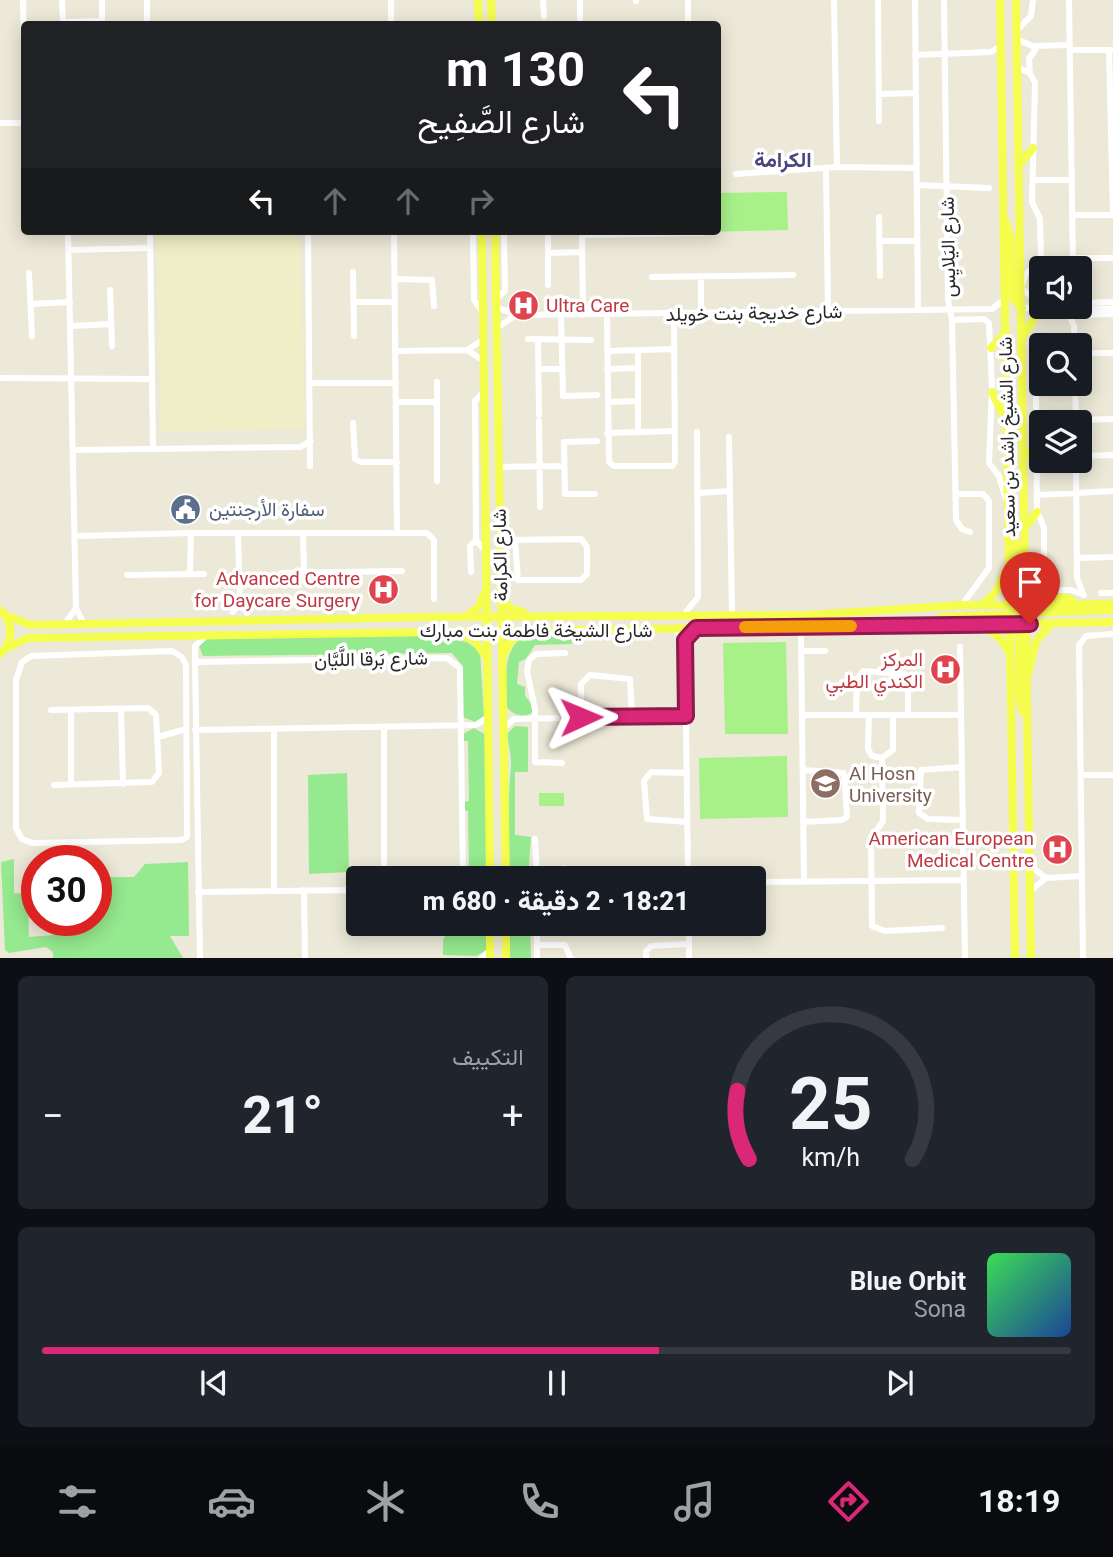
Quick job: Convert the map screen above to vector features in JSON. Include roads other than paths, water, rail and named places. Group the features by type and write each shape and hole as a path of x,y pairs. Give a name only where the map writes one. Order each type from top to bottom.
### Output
{"main road":[{"path":"478,0 479,21"},
{"path":"491,0 492,21"},
{"name":"شارع الشيخ راشد بن سعيد","path":"1000,0 1008,564 1026,681 1031,958"},
{"name":"شارع الشيخ راشد بن سعيد","path":"1015,958 1009,654 1026,548 1016,0"},
{"path":"1018,164 1033,148"},
{"path":"1004,218 1011,239 1013,299 1022,308"},
{"name":"شارع الكرامة","path":"482,235 490,866"},
{"name":"شارع الكرامة","path":"495,235 506,866"},
{"path":"1021,340 1033,319"},
{"path":"991,348 1006,332"},
{"path":"992,392 1007,423"},
{"path":"1024,449 1029,454"},
{"path":"1026,526 1037,512"},
{"path":"1009,528 1017,545 1019,697 1026,719"},
{"path":"1026,548 1036,590 1086,600"},
{"path":"983,604 996,592 1008,564"},
{"path":"464,617 480,606 488,581"},
{"path":"500,588 509,608 536,616"},
{"name":"شارع الشيخة فاطمة بنت مبارك","path":"3,652 28,638 978,623 1086,600 1113,604"},
{"name":"شارع الشيخة فاطمة بنت مبارك","path":"3,613 31,625 536,616 809,615 983,604 1051,624 1113,622"},
{"path":"930,624 942,617 1113,610"},
{"path":"3,613 11,636 3,652"},
{"path":"978,623 1000,638 1009,654"},
{"path":"1026,681 1032,668 1036,641 1051,624"},
{"path":"501,662 511,640 528,629"},
{"path":"441,630 470,638 479,645 488,661"},
{"path":"490,936 490,954"},
{"path":"506,936 506,958"}],"street":[{"path":"23,0 23,21"},
{"path":"62,0 63,21"},
{"path":"102,0 102,21"},
{"path":"147,0 147,21"},
{"path":"391,0 391,21"},
{"path":"543,0 544,16"},
{"path":"580,0 580,21"},
{"path":"688,0 688,21"},
{"path":"834,0 837,167"},
{"path":"878,0 879,121"},
{"path":"915,0 918,310"},
{"name":"شارع اليَلايِس","path":"943,0 957,518 960,527 970,532"},
{"path":"1033,0 1031,16 1017,34 1035,46 1111,50 1113,215 1073,215"},
{"path":"1069,0 1073,256"},
{"path":"915,55 992,52 1002,45"},
{"path":"1017,57 1035,46"},
{"path":"1029,296 1021,288 1026,274 1041,260 1040,219 1032,202 1035,83 1030,73 1029,59 1035,46"},
{"path":"992,52 1002,60"},
{"path":"1017,66 1030,73"},
{"path":"878,94 916,93"},
{"path":"0,123 21,123"},
{"path":"736,174 837,167 916,168"},
{"path":"826,168 828,312"},
{"path":"1033,180 1072,180"},
{"path":"916,185 989,188"},
{"path":"879,217 880,276"},
{"path":"68,235 77,537 76,608 84,624"},
{"path":"150,235 153,449"},
{"path":"308,235 310,466"},
{"path":"394,235 397,533"},
{"path":"473,235 474,300 483,312"},
{"path":"496,303 505,291 504,235"},
{"path":"548,235 548,285"},
{"path":"582,235 583,315"},
{"path":"880,241 917,240"},
{"path":"69,250 150,248"},
{"path":"548,253 582,252"},
{"path":"1092,258 1113,258"},
{"path":"353,272 354,336"},
{"path":"29,274 32,336"},
{"path":"652,277 793,275"},
{"path":"701,276 701,315"},
{"path":"395,279 431,279 434,306"},
{"path":"110,290 112,346"},
{"path":"1005,299 992,309 1005,320"},
{"path":"31,304 70,302"},
{"path":"354,302 395,302"},
{"path":"1092,303 1113,302"},
{"name":"شارع خديجة بنت خويلد","path":"496,303 516,315 674,316 992,309"},
{"path":"1022,308 1029,307"},
{"path":"1092,311 1113,312"},
{"path":"1092,313 1113,312"},
{"path":"497,328 516,315"},
{"path":"561,315 563,396 597,396"},
{"path":"607,316 607,433 611,464 672,466 675,461 674,316"},
{"path":"1071,319 1074,333"},
{"path":"1074,326 1077,319"},
{"path":"952,320 987,320 992,392 989,463 999,476 1002,493 1009,504"},
{"path":"71,326 111,324"},
{"path":"528,339 591,340"},
{"path":"395,351 467,350 483,340"},
{"path":"538,340 540,507"},
{"path":"607,351 674,349"},
{"path":"467,350 484,361"},
{"path":"638,350 638,432"},
{"path":"1092,353 1113,353"},
{"path":"607,369 638,368"},
{"path":"539,369 562,369"},
{"path":"0,378 152,379"},
{"path":"437,382 437,481"},
{"path":"310,383 396,383"},
{"path":"484,391 475,401 476,540 487,553"},
{"path":"608,402 638,401"},
{"path":"396,402 437,402"},
{"path":"1092,420 1113,419"},
{"path":"353,423 355,459 361,462 397,462"},
{"path":"607,433 675,431"},
{"path":"683,616 698,597 697,432"},
{"path":"729,437 732,616"},
{"path":"74,450 300,447 311,441"},
{"path":"595,494 565,494 564,442 597,441"},
{"path":"1092,456 1113,455"},
{"path":"499,467 564,466"},
{"path":"1036,473 1037,512 1044,528 1044,585 1048,590 1071,590 1086,600"},
{"path":"1076,473 1077,578 1086,600"},
{"path":"697,493 729,491"},
{"path":"1037,495 1113,491"},
{"path":"956,494 983,494 989,501 989,568 962,605"},
{"path":"77,537 191,533 397,533 432,536 435,599"},
{"path":"190,574 191,533"},
{"path":"238,533 240,603 247,613"},
{"path":"303,533 304,573"},
{"path":"471,572 470,546 476,540"},
{"path":"500,540 515,540 581,540 587,547 587,574 581,580 518,580 515,540"},
{"path":"1077,558 1113,556"},
{"path":"281,573 402,571"},
{"path":"127,575 204,574"},
{"path":"1071,590 1077,578"},
{"path":"1101,593 1113,593"},
{"path":"233,612 240,603"},
{"path":"65,624 76,608"},
{"path":"804,881 801,636 808,626"},
{"path":"793,627 801,636"},
{"path":"685,640 696,628"},
{"path":"675,629 685,640 688,866"},
{"path":"180,634 195,646"},
{"path":"200,958 195,646 209,634"},
{"path":"1083,958 1079,645 1086,636 1113,634"},
{"path":"960,648 965,958"},
{"path":"801,651 825,651"},
{"path":"562,763 534,762 535,718 528,683 530,660 536,654 565,653"},
{"path":"178,654 186,665 186,729 189,831 185,839 32,843 22,839 17,833 16,680 19,668 26,659 57,655 178,654"},
{"name":"شارع بَرقا اللَّيَّان","path":"195,662 447,658 460,668 463,866"},
{"path":"856,715 857,679 863,671 905,674 908,679 908,715"},
{"path":"581,717 581,684 590,675 630,679 632,716"},
{"path":"121,709 123,784"},
{"path":"503,709 514,719"},
{"path":"51,710 153,710 158,737 159,774 156,779 123,784 54,785"},
{"path":"71,710 71,785"},
{"path":"802,715 961,715"},
{"path":"869,715 868,749 872,756 882,758 893,750 893,715"},
{"path":"158,737 195,728 476,725 489,716"},
{"path":"503,729 514,719 686,716"},
{"path":"476,725 489,736"},
{"path":"384,727 384,866"},
{"path":"274,729 274,891"},
{"path":"882,758 883,821 871,839 873,930 942,928"},
{"path":"962,767 921,771 919,813 923,817 963,820"},
{"path":"803,770 844,773 847,817 842,820 803,822"},
{"path":"687,773 651,772 644,780 647,818 687,822"},
{"path":"1081,775 1113,775"},
{"path":"535,839 536,866"},
{"path":"1029,865 1046,877 1082,876"},
{"path":"1029,892 1046,877"},
{"path":"766,882 964,880"},
{"path":"304,890 305,958"},
{"path":"198,892 346,890"},
{"path":"537,936 537,958"},
{"path":"689,936 689,958"},
{"path":"646,958 646,951 651,946 689,944"},
{"path":"537,945 565,945 571,958"},
{"path":"481,958 490,954"}],"place":[{"name":"Ultra Care","path":"523,305"},
{"name":"سفارة الأرجنتين","path":"186,509"},
{"name":"Advanced Centre for Daycare Surgery","path":"383,589"},
{"name":"المركز الكندي الطبي","path":"946,670"},
{"name":"Al Hosn University","path":"826,784"},
{"name":"American European Medical Centre","path":"1057,849"}],"district":[{"name":"الكرامة","path":"783,160"}]}
